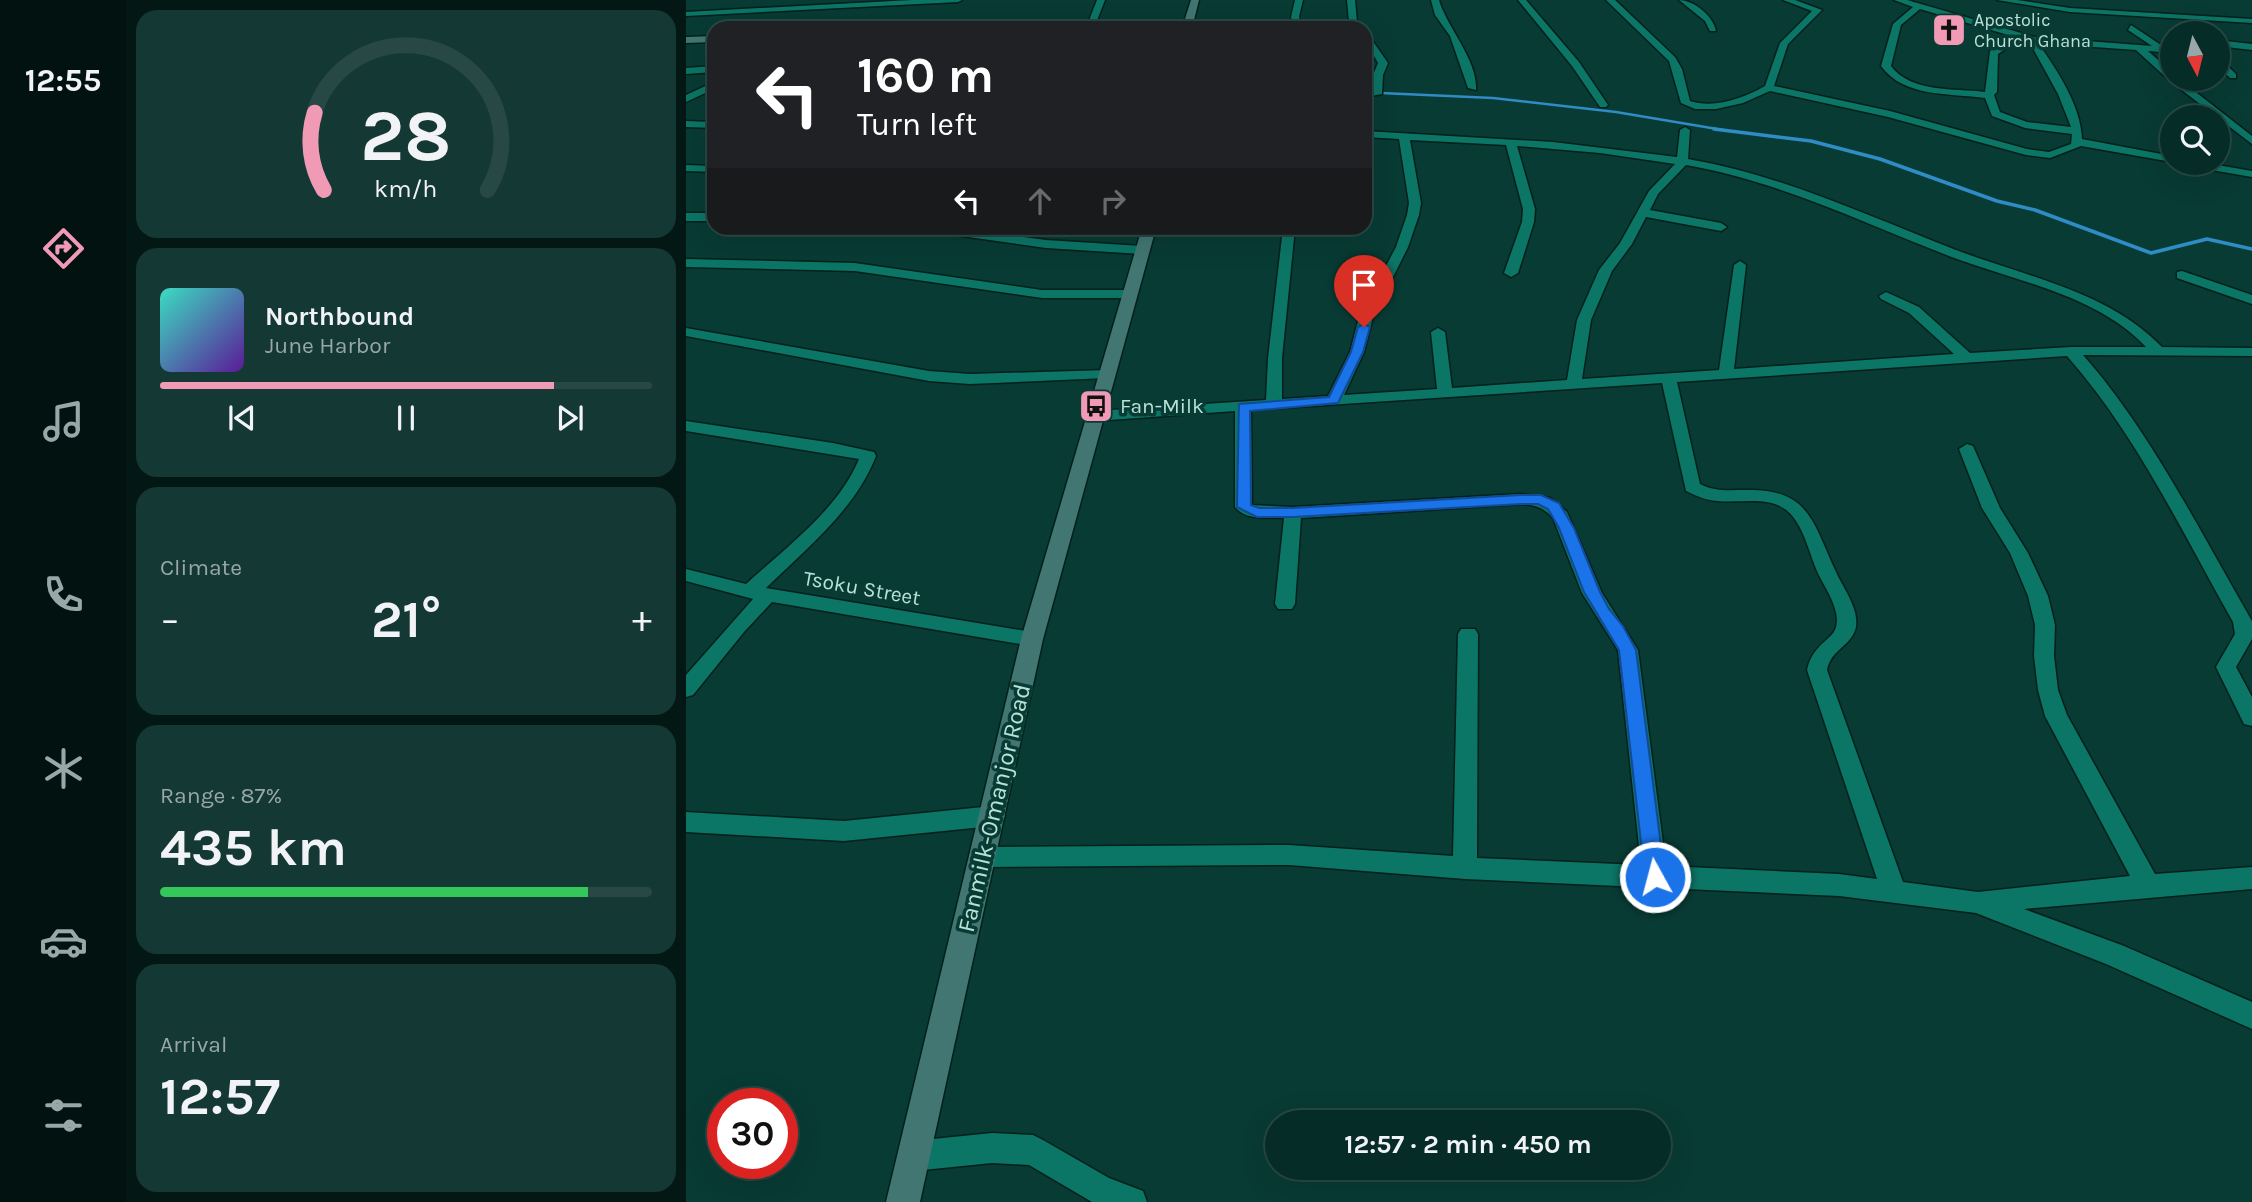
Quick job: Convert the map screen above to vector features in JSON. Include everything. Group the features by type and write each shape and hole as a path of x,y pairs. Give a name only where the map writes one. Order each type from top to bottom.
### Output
{"street":[{"path":"783,10 792,0"},
{"path":"686,14 958,0"},
{"path":"1092,21 1101,0"},
{"path":"1189,21 1195,0"},
{"path":"1298,21 1295,17 1299,0"},
{"path":"1351,0 1353,21"},
{"path":"1435,0 1439,15 1454,36 1473,88"},
{"path":"1522,0 1576,64 1603,105"},
{"path":"1611,0 1677,65 1680,87 1686,103 1699,107 1737,101 1769,88 1890,114 2026,152 2057,153 2076,146 2077,136 2063,92 2033,41 1898,0"},
{"path":"1683,0 1708,20 1713,29"},
{"path":"1769,88 1784,43 1818,10 1787,0"},
{"path":"2001,0 2252,21"},
{"path":"2106,0 2105,7 2109,11"},
{"path":"701,3 703,13"},
{"path":"1919,6 1897,24 1886,66 1889,72 1909,85 1987,94 1992,92 1990,60 1995,50 2033,41 2160,49"},
{"path":"2131,28 2160,45"},
{"path":"686,40 707,39"},
{"path":"2230,44 2252,47"},
{"path":"1372,45 1382,63 1377,94 1372,94"},
{"path":"2138,47 2160,66"},
{"path":"2230,54 2252,54"},
{"path":"700,69 707,65"},
{"path":"686,71 707,69"},
{"path":"2230,73 2233,76"},
{"path":"686,99 707,89"},
{"path":"2189,91 2252,141"},
{"path":"1987,94 1991,97 1996,114 2010,121 2160,156"},
{"path":"686,124 707,125"},
{"path":"1574,383 1584,320 1606,270 1626,244 1653,193 1682,163 1685,130"},
{"path":"1372,135 1586,149 1682,163 1752,178 2057,290 2130,324 2146,336 2157,350"},
{"path":"1334,400 1357,352 1366,317 1402,247 1413,215 1415,202 1404,137"},
{"path":"1511,144 1528,209 1524,236 1511,274"},
{"path":"686,168 707,169"},
{"path":"2230,170 2252,174"},
{"path":"1644,213 1721,227"},
{"path":"686,217 707,217"},
{"path":"982,235 1046,244 1142,250"},
{"name":"Fanmilk-Omanjor Road","path":"903,1202 1032,639 1147,235"},
{"path":"1274,405 1275,358 1288,235"},
{"path":"686,263 855,267 1042,294 1129,294"},
{"path":"1726,374 1740,265"},
{"path":"2182,275 2252,300"},
{"path":"1886,296 1914,310 1968,359"},
{"path":"686,332 929,376 970,379 1107,374"},
{"path":"1438,332 1445,393"},
{"path":"2071,351 2096,379 2138,441 2249,629 2226,667 2252,718"},
{"path":"1095,416 2071,351 2244,352 2252,368"},
{"path":"1670,378 1692,487 1701,494 1761,497 1782,501 1795,508 1829,577 1846,620 1846,629 1821,655 1817,670 1894,892"},
{"path":"1243,407 1244,507 1257,512 1293,513 1521,499 1541,499 1554,506 1561,516 1597,603 1618,630 1628,650 1655,877"},
{"path":"686,426 833,448 868,456 859,477 843,498 759,594 737,627 686,689"},
{"path":"1967,449 1991,508 2019,553 2038,596 2045,625 2043,656 2056,716 2148,885"},
{"path":"1285,604 1293,513"},
{"name":"Tsoku Street","path":"686,575 759,594 1032,639"},
{"path":"1465,868 1468,634"},
{"path":"686,822 844,831 993,816"},
{"path":"983,857 1289,855 1465,868 1839,885 1976,902 2252,878"},
{"path":"1976,902 2115,955 2252,1016"},
{"path":"913,1156 992,1148 1033,1150 1100,1190 1132,1202"}],"waterway":[{"path":"1381,93 1493,98 1616,112 1726,130"},
{"path":"1714,129 1726,130"},
{"path":"1726,130 1811,141 1880,159 1997,201 2035,210 2151,253 2207,239 2252,249"}],"place":[{"name":"Apostolic Church Ghana","path":"1949,30"},
{"name":"Fan-Milk","path":"1096,406"}],"route":[{"path":"1364,327 1357,352 1334,400 1243,407 1244,507 1257,512 1293,513 1521,499 1541,499 1554,506 1567,528 1602,613 1618,630 1628,650 1655,877"}]}
